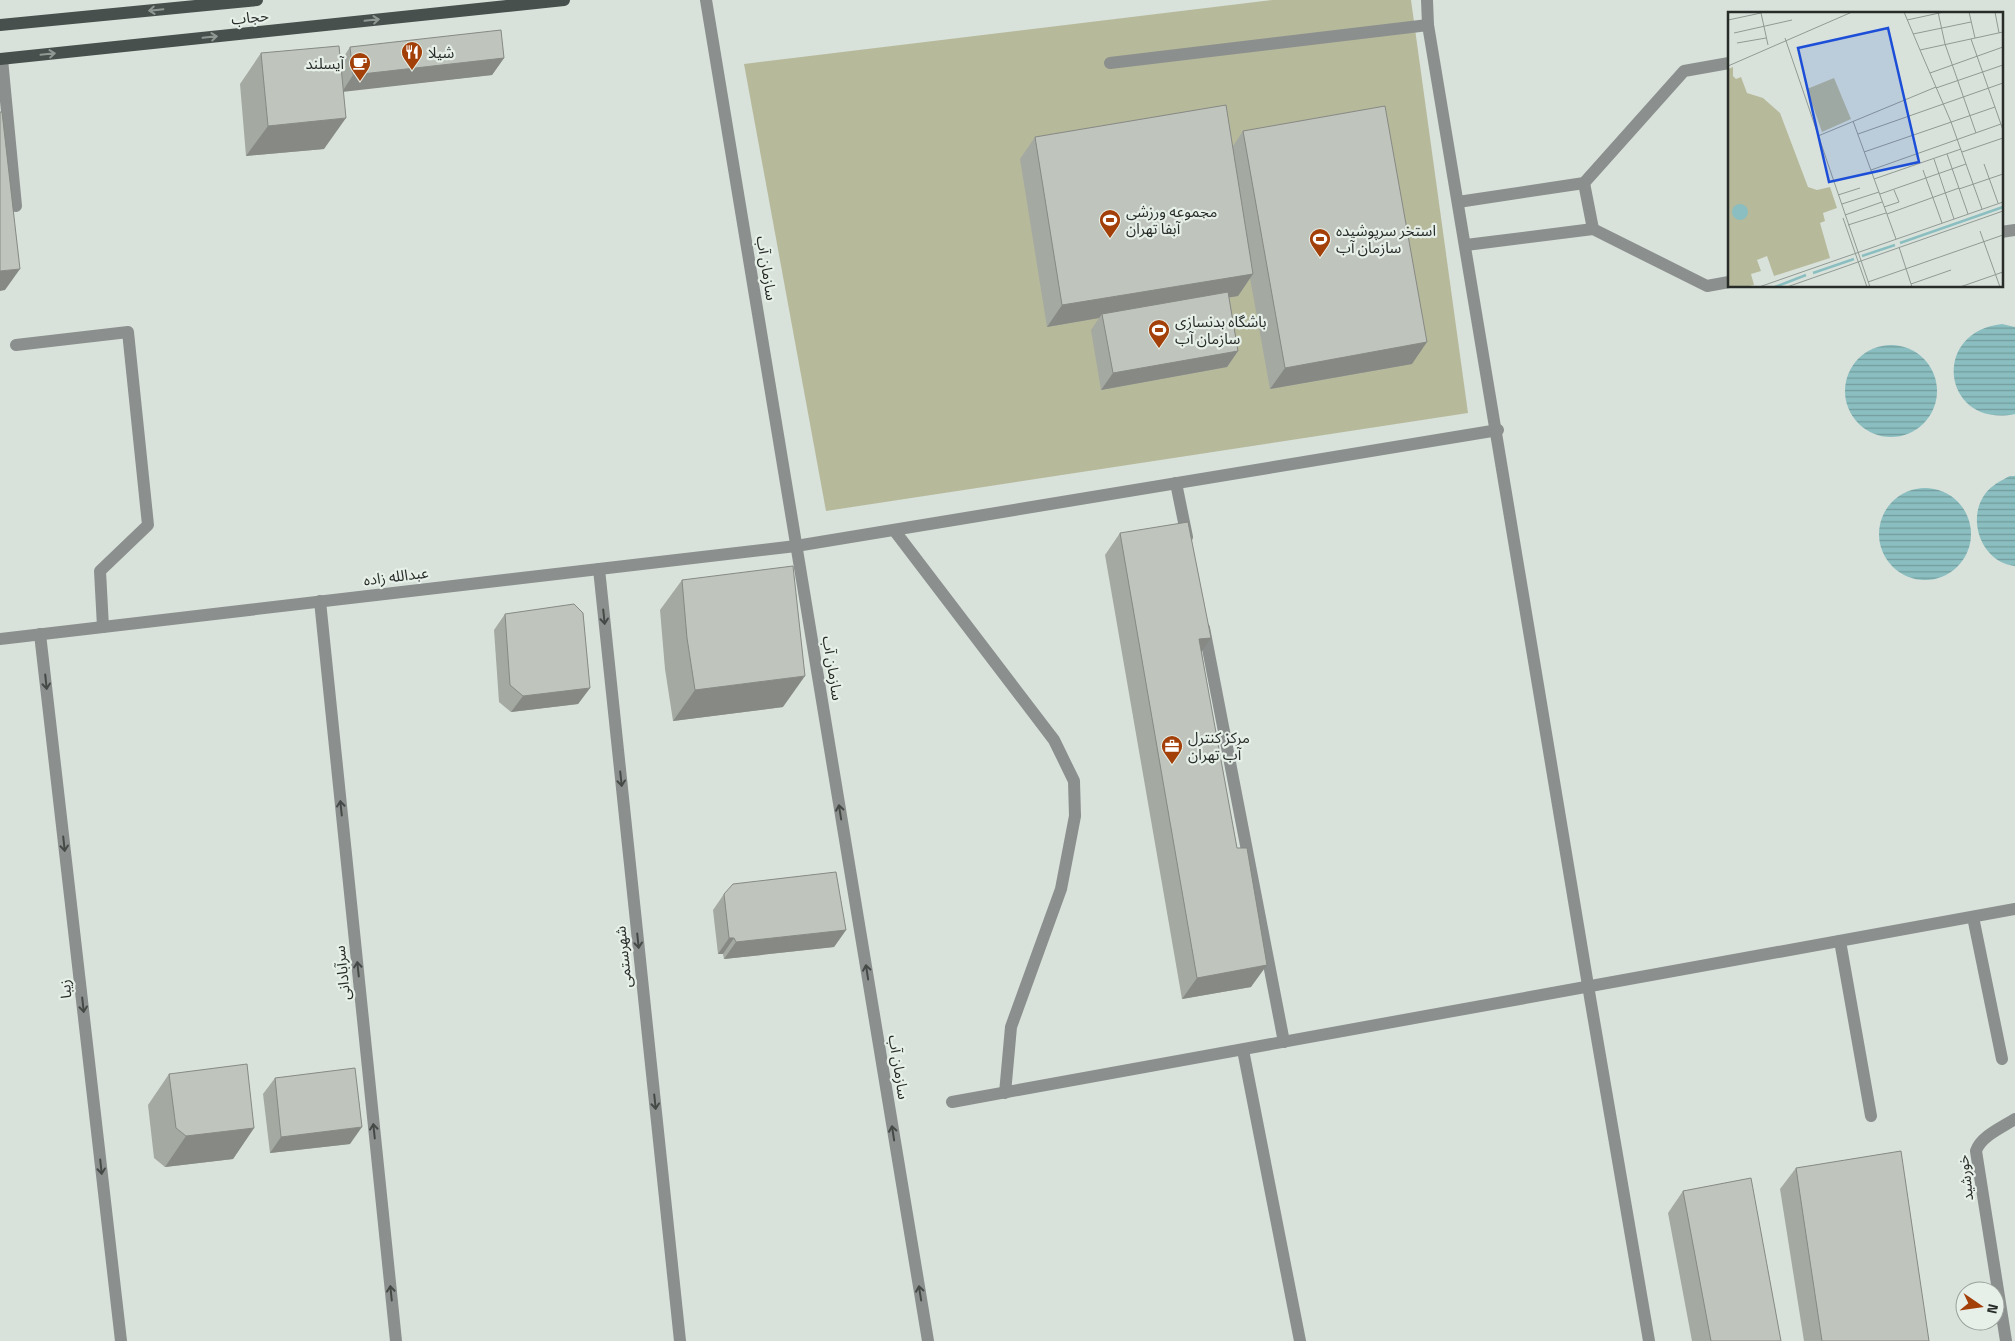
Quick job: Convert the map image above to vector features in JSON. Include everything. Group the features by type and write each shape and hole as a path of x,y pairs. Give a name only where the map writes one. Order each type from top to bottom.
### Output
{"main road":[{"name":"حجاب","path":"0,25 257,0"},
{"name":"حجاب","path":"1,59 564,0"}],"street":[{"name":"سازمان آب","path":"706,0 928,1341"},
{"path":"1427,0 1428,25 1498,430 1587,987 1649,1341"},
{"path":"1110,63 1428,25"},
{"path":"1,59 16,206"},
{"path":"1458,202 1584,183 1684,71 1728,63"},
{"path":"1584,183 1593,229"},
{"path":"1466,246 1593,229 1707,286 1728,282"},
{"path":"2002,232 2015,230"},
{"path":"16,345 128,332 148,526 100,571 103,627"},
{"name":"عبدالله زاده","path":"0,639 796,546 1498,430"},
{"path":"1176,483 1189,552"},
{"path":"894,530 1054,740 1074,781 1076,816 1061,889 1011,1027 1005,1093"},
{"name":"شهرستمی","path":"599,569 680,1341"},
{"name":"سرآبادانی","path":"320,601 396,1341"},
{"path":"1201,611 1284,1042"},
{"name":"زیبا","path":"40,634 121,1341"},
{"path":"952,1102 2015,909"},
{"path":"1973,917 2002,1059"},
{"path":"1840,941 1872,1116"},
{"path":"1243,1050 1300,1341"},
{"name":"خورشید","path":"2006,1341 1976,1151 1978,1145 1984,1140 2015,1119"}],"green space":[{"name":"مجموعه ورزشی آبفا تهران","path":"1273,0 1411,0 1468,413 826,511 744,64"}],"water":[{"path":"2002,324 2015,327 2015,414 1991,415 1972,407 1960,394 1954,378 1955,360 1963,344 1979,331"},
{"path":"1891,345 1909,349 1924,358 1933,373 1937,391 1933,409 1924,424 1909,433 1891,437 1873,433 1858,424 1849,409 1845,391 1849,373 1858,358 1873,349"},
{"path":"2010,476 2015,476 2015,566 2003,563 1986,549 1980,539 1977,527 1979,504 1985,494 1993,486"},
{"path":"1925,488 1943,491 1958,501 1968,516 1971,534 1968,552 1958,567 1943,577 1925,580 1907,577 1892,567 1882,552 1879,534 1882,516 1892,501 1907,491"}],"building":[{"path":"501,30 504,58 353,75 350,47"},
{"path":"339,46 346,118 268,126 261,53"},
{"path":"1226,105 1253,274 1062,305 1035,137"},
{"name":"استخر سرپوشیده سازمان آب","path":"1385,106 1427,342 1285,368 1243,131"},
{"path":"0,112 2,112 20,269 0,271"},
{"name":"باشگاه بدنسازی سازمان آب","path":"1228,292 1238,351 1113,373 1102,314"},
{"name":"مرکز کنترل آب تهران","path":"1188,522 1211,638 1199,639 1237,848 1247,848 1267,965 1197,978 1120,533"},
{"path":"793,566 805,676 695,690 687,638 682,580"},
{"path":"574,604 583,613 590,688 523,696 510,685 505,614"},
{"path":"836,872 846,930 736,942 734,938 729,938 724,894 733,884"},
{"path":"247,1064 254,1128 186,1136 176,1128 169,1074"},
{"path":"355,1068 362,1127 281,1137 275,1078"},
{"path":"1901,1151 1929,1341 1822,1341 1796,1168"},
{"path":"1751,1178 1781,1341 1711,1341 1683,1191"}],"place":[{"name":"شیلا","path":"412,71"},
{"name":"آیسلند","path":"360,82"},
{"name":"مجموعه ورزشی آبفا تهران","path":"1110,239"},
{"name":"استخر سرپوشیده سازمان آب","path":"1320,258"},
{"name":"باشگاه بدنسازی سازمان آب","path":"1159,349"},
{"name":"مرکز کنترل آب تهران","path":"1172,765"}]}
